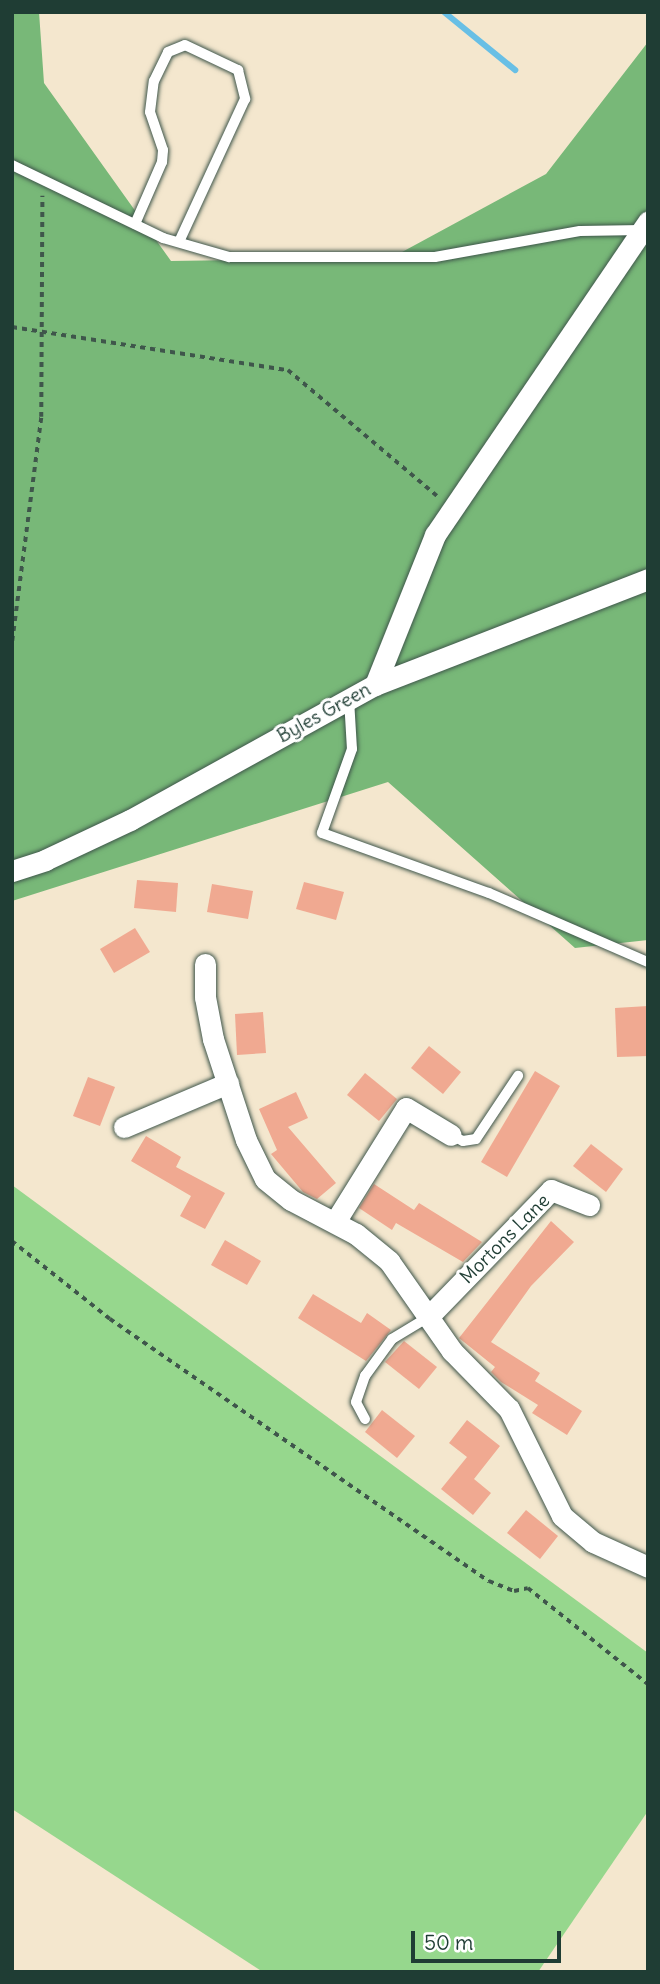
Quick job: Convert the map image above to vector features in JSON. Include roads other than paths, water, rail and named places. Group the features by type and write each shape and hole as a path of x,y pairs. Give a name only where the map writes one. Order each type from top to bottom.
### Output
{"street":[{"path":"374,685 435,535 645,225"},
{"name":"Byles Green","path":"12,870 45,860 130,820 374,685 648,579"},
{"path":"205,964 208,1020 246,1140 265,1179 290,1200 335,1222 389,1261 430,1315 452,1351 509,1409 562,1516 593,1542 648,1567"},
{"path":"124,1127 228,1083"},
{"path":"335,1222 407,1108 451,1135"},
{"name":"Mortons Lane","path":"430,1315 551,1190 589,1205"}],"lane":[{"path":"135,224 162,162 163,150 150,111 154,81 168,52 185,45 238,70 245,99 179,242"},
{"path":"12,165 135,224 179,242 229,257 435,257 580,231 645,225"},
{"path":"349,699 352,749 322,833 489,893 648,962"},
{"path":"451,1135 463,1141 476,1139 518,1076"},
{"path":"365,1419 356,1402 365,1376 392,1339 430,1315"}],"waterway":[{"path":"444,12 515,70"}]}
